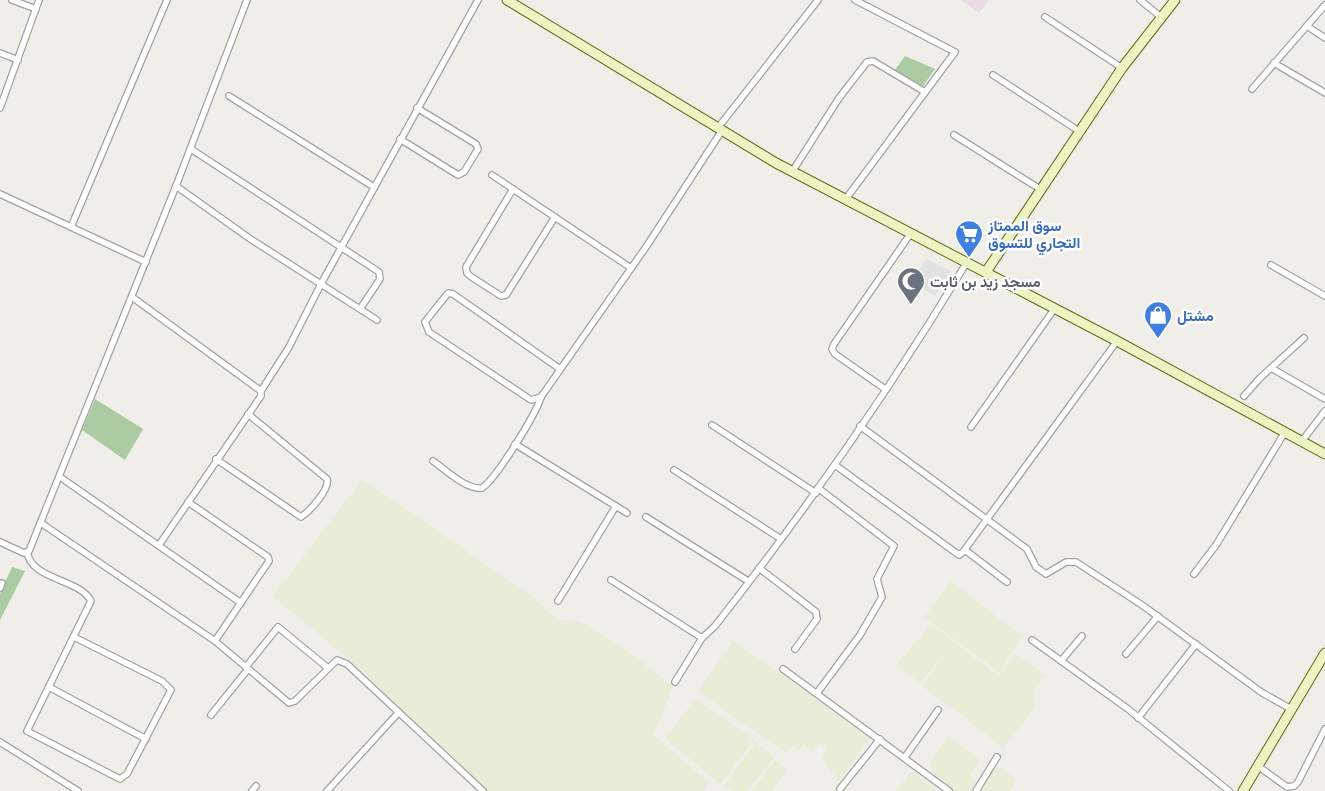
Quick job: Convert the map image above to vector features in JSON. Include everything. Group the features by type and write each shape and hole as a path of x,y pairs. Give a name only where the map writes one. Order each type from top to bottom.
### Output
{"main road":[{"path":"507,0 719,131 792,172 1055,308 1325,454"},
{"path":"986,272 1122,68 1175,0"},
{"path":"1243,791 1325,653"}],"street":[{"path":"12,0 36,9"},
{"path":"1,105 39,0"},
{"path":"71,227 167,0"},
{"path":"74,637 169,687 171,692 127,774 120,779 29,734 28,728 74,637 91,605 90,599 36,567 28,559 27,552 41,523 132,297 248,0"},
{"path":"159,545 216,459 261,396 261,392 289,346 400,139 478,0"},
{"path":"434,461 465,483 474,488 482,488 515,444 534,414 541,397 631,268 719,131 818,0"},
{"path":"845,200 955,52 855,0"},
{"path":"1140,0 1161,17"},
{"path":"1252,89 1325,4 1320,0"},
{"path":"1045,17 1122,68"},
{"path":"1307,26 1325,38"},
{"path":"0,53 18,60"},
{"path":"792,172 839,98 868,62 873,61 925,92"},
{"path":"1274,63 1325,93"},
{"path":"994,75 1080,131"},
{"path":"229,96 374,187"},
{"path":"400,139 458,175 464,172 478,149 476,144 417,108"},
{"path":"954,135 1040,189"},
{"path":"191,149 342,247 381,275 360,310"},
{"path":"492,175 631,268"},
{"path":"176,186 249,238 377,320"},
{"path":"513,190 466,267 470,276 501,296 506,295 555,217"},
{"path":"0,194 146,262"},
{"path":"884,389 834,354 832,349 911,233"},
{"path":"675,682 702,638 715,626 817,491 930,323 967,262"},
{"path":"1271,265 1325,296"},
{"path":"541,397 531,400 429,332 425,322 443,296 448,293 453,294 560,369"},
{"path":"132,297 261,392"},
{"path":"971,426 1055,308"},
{"path":"1244,396 1304,338"},
{"path":"835,465 955,554 959,555 965,550 1117,341"},
{"path":"1271,368 1325,399"},
{"path":"1302,441 1325,411"},
{"path":"216,459 299,516 308,512 328,486 327,479 248,414"},
{"path":"712,425 817,491 894,546 877,579 882,597 860,635 818,693"},
{"path":"860,426 1027,549 1040,571 1046,574 1066,562 1076,562 1158,616 1260,692 1291,709"},
{"path":"1194,574 1216,545 1285,432"},
{"path":"515,444 627,513"},
{"path":"674,470 781,539"},
{"path":"60,476 241,603"},
{"path":"188,502 268,557 268,564 215,641"},
{"path":"558,601 616,506"},
{"path":"646,517 748,581"},
{"path":"41,523 215,641 291,703 338,660 348,664 480,790"},
{"path":"0,542 17,551 27,552"},
{"path":"965,550 1007,582"},
{"path":"759,568 816,612 817,619 795,649"},
{"path":"611,580 702,638"},
{"path":"1126,654 1158,616"},
{"path":"211,715 278,628 328,668"},
{"path":"1061,661 1082,636"},
{"path":"1032,640 1138,718 1229,791"},
{"path":"1138,718 1196,644"},
{"path":"783,669 949,791"},
{"path":"49,687 146,739"},
{"path":"905,757 938,710"},
{"path":"327,791 399,712"},
{"path":"1258,766 1287,787 1294,786 1298,782 1325,729"},
{"path":"840,789 880,739"},
{"path":"0,742 78,791"},
{"path":"976,791 997,757"}],"shaded area":[{"path":"961,0 989,0 979,13"},
{"path":"926,259 951,271 935,296 911,281"}],"green space":[{"path":"905,56 935,69 923,86 895,70"},
{"path":"95,399 143,429 125,460 82,430"},
{"path":"362,480 531,595 557,620 579,621 632,654 673,687 653,735 709,782 703,791 484,791 361,670 273,596"},
{"path":"12,567 25,571 0,620 0,594"},
{"path":"951,581 1021,636 1000,673 924,617"},
{"path":"931,624 998,676 967,719 922,686 946,652 920,683 896,666"},
{"path":"733,641 826,704 870,738 839,781 822,760 826,748 820,742 812,751 804,744 799,749 793,745 786,753 698,691"},
{"path":"1015,654 1045,675 1034,689 1035,708 1003,748 967,719"},
{"path":"696,699 754,740 720,784 665,738"},
{"path":"948,737 980,760 969,776 979,784 974,791 954,791 932,776 936,770 929,765"},
{"path":"756,742 774,758 747,791 733,791 724,785"},
{"path":"775,761 787,770 772,791 751,791"},
{"path":"995,765 1017,779 1010,791 980,791"},
{"path":"911,771 936,791 896,791"}],"place":[{"name":"سوق الممتاز التجاري للتسوق","path":"969,258"},
{"name":"مسجد زيد بن ثابت","path":"911,305"},
{"name":"مشتل","path":"1158,339"}]}
